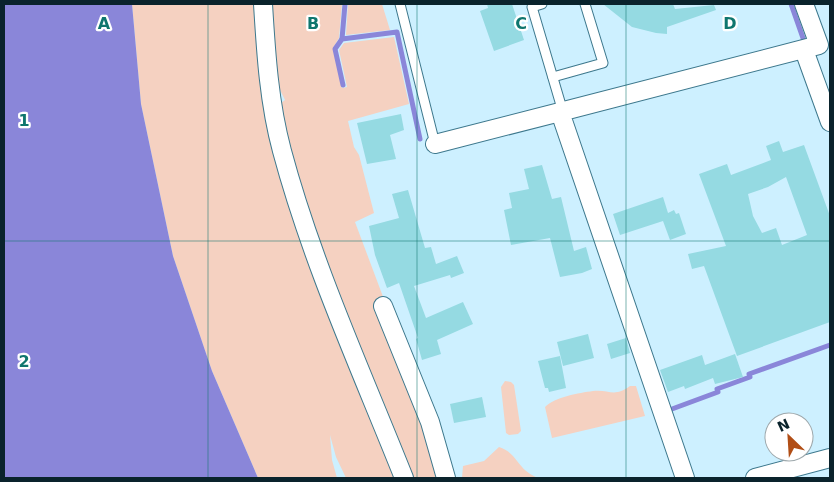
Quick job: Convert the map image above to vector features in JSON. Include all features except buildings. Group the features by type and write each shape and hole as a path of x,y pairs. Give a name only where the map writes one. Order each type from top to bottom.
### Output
{"street":[{"path":"263,4 267,74 281,150 327,285 404,478"},
{"path":"435,144 819,45 804,4"},
{"path":"804,50 830,122"},
{"path":"562,112 685,478"},
{"path":"383,306 430,422 446,478"},
{"path":"755,478 830,458"}],"lane":[{"path":"400,4 435,144"},
{"path":"542,4 532,7 562,112"},
{"path":"553,78 603,63 586,4"}],"shaded area":[{"path":"4,4 132,4 141,104 173,256 212,371 258,478 4,478"},
{"path":"132,4 258,4 260,63 397,478 346,478 336,457 330,435 332,460 337,478 258,478 212,371 173,256 141,104"},
{"path":"270,4 342,4 339,38 333,48 342,88 347,87 339,50 344,43 394,37 409,104 348,121 374,213 355,222 385,302 443,478 412,478 324,262 307,212 278,105 285,100 274,78"},
{"path":"348,4 382,4 390,30 346,35"},
{"path":"505,381 511,382 514,385 521,431 518,434 509,435 506,433 501,387"},
{"path":"630,386 636,386 645,416 552,438 545,407 549,404 574,394 593,391 620,392"},
{"path":"499,447 510,453 525,470 538,478 462,478 463,466 484,461"}],"waterway":[{"path":"342,39 345,4"},
{"path":"791,4 804,41 801,42"},
{"path":"343,85 335,49 342,39 397,32 420,139"},
{"path":"672,409 718,392 717,389 750,377 749,374 830,345"}]}
